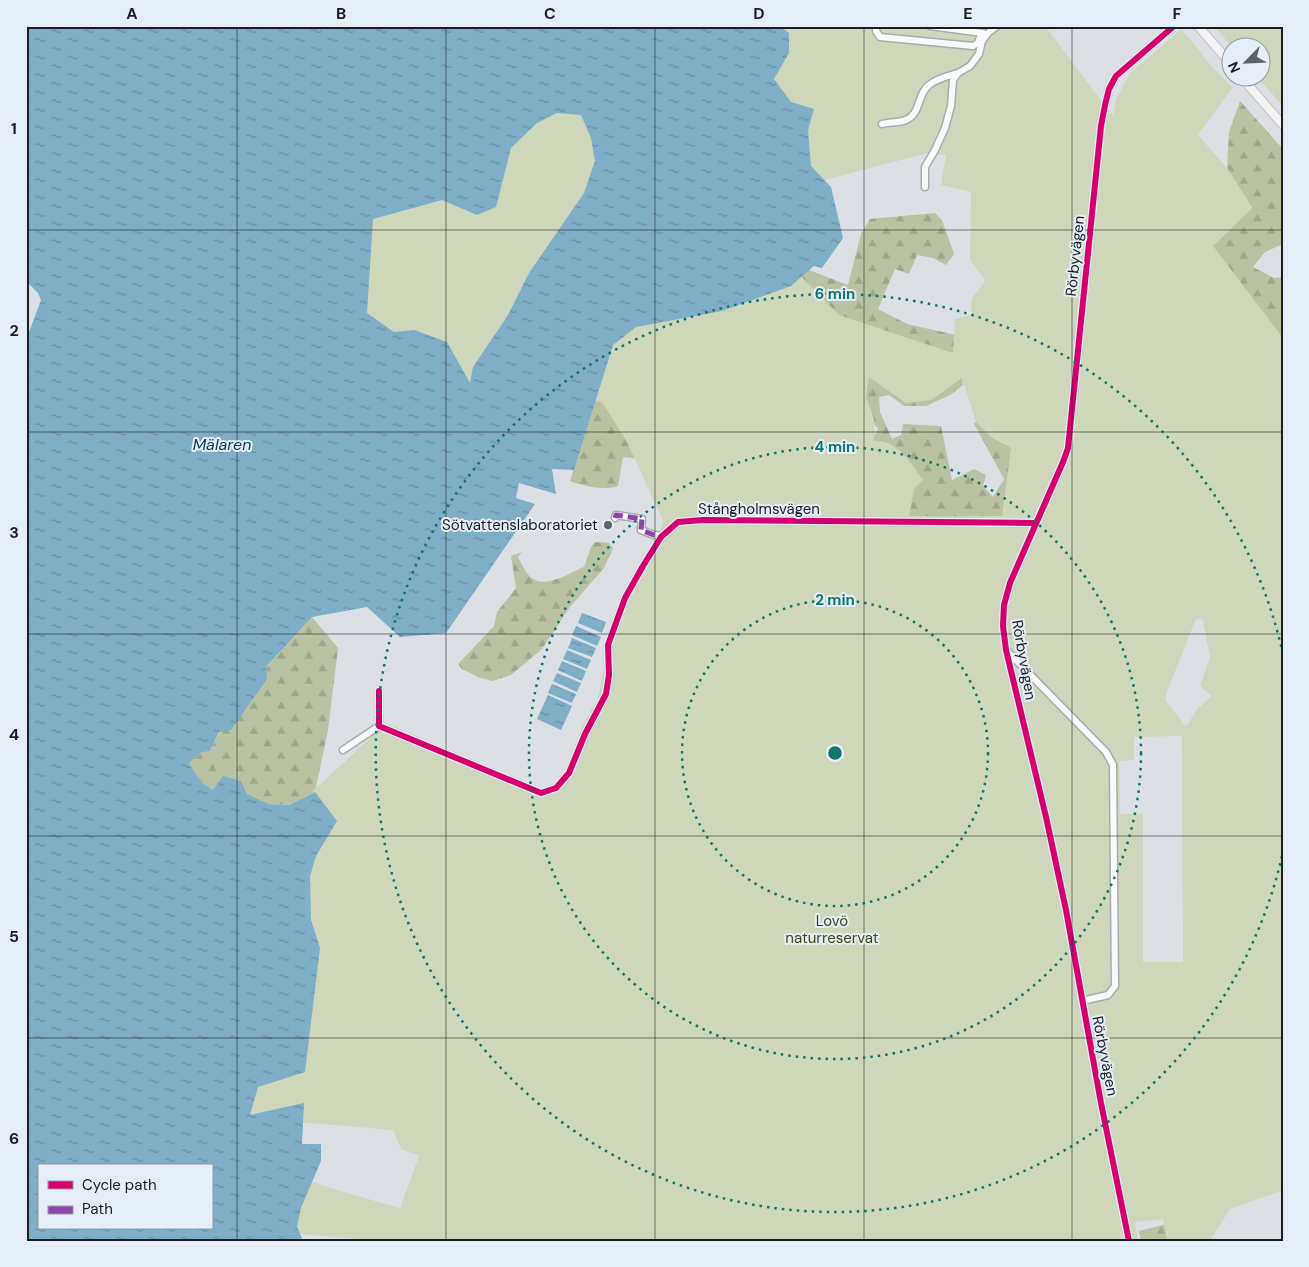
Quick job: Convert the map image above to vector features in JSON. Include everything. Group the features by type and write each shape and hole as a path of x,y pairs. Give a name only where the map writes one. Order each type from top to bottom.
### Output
{"main road":[{"path":"1198,26 1222,54"},
{"path":"1251,88 1283,125"}],"street":[{"path":"876,26 876,31 880,37 972,46 978,43 984,33 997,26"},
{"path":"930,26 984,33"},
{"name":"Rörbyvägen","path":"1129,1241 1066,910 1002,626 1004,605 1010,583 1068,448 1101,126 1105,105 1116,76 1174,26"},
{"path":"882,124 906,120 916,112 927,86 970,66 979,54 984,33"},
{"path":"925,187 925,167 945,128 951,106 953,80 958,73"},
{"path":"615,518 616,515 642,519 641,530 663,536"},
{"name":"Stångholmsvägen","path":"379,726 541,793 556,788 569,773 585,734 606,694 609,675 608,645 625,598 663,536 678,522 704,520 1035,523"},
{"path":"1006,650 1106,752 1113,765 1115,986 1108,995 1082,1001"},
{"path":"344,750 379,726 379,691"}],"green space":[{"name":"Lovö naturreservat","path":"225,26 1045,26 1113,116 1116,99 1130,73 1182,30 1222,77 1222,88 1232,88 1198,135 1227,168 1252,208 1213,246 1283,338 1283,1190 1230,1209 1210,1241 1167,1241 1163,1219 1135,1222 1138,1241 381,1241 274,1232 271,1241 26,1241 26,1176","holes":["927,153 946,155 941,185 971,192 970,260 985,280 971,302 972,314 955,319 953,353 839,315 791,266 806,185","869,377 906,403 931,400 962,378 976,422 991,437 1011,448 1002,516 909,516 914,489 923,480 903,453 890,444 874,441 874,419 866,397","572,396 602,402 627,442 663,521 648,556 622,594 604,645 603,673 598,699 583,724 565,771 557,782 545,788 534,787 384,722 380,729 313,791 303,820 240,814 169,771 316,603","1196,619 1203,620 1210,657 1200,686 1212,696 1197,709 1186,727 1166,701 1166,694","1182,736 1183,962 1143,962 1143,814 1120,814 1119,761 1134,760 1134,737","298,1122 393,1130 401,1149 419,1156 400,1208 333,1189 290,1173"]},
{"path":"1214,26 1283,26 1283,106 1267,88 1272,88 1272,38 1224,38"},
{"path":"1240,101 1283,149 1283,244 1265,252 1253,267 1274,278 1283,277 1283,446 1201,257 1252,208 1227,168 1229,132"},
{"path":"935,213 942,220 954,254 946,265 933,258 917,255 909,274 895,269 878,309 907,324 956,335 963,385 950,395 926,406 904,406 889,395 879,397 880,412 892,439 901,435 903,424 941,426 952,480 974,469 986,475 983,486 993,497 1004,479 974,424 982,414 1027,453 1002,517 905,518 871,442 878,429 865,412 638,459 623,457 618,486 607,488 594,487 570,481 613,345 791,286 809,270 848,285 861,234 870,219"},
{"path":"595,542 609,543 613,548 604,568 570,607 542,649 511,675 493,681 480,678 462,669 458,664 494,626 497,612 516,588 511,556 522,552 518,557 530,576 535,580 547,582 584,567 591,547"},
{"path":"312,617 338,648 328,730 315,792 289,805 269,804 247,794 240,781 213,790 201,782 189,763 200,753 210,751 243,697 269,664"},
{"path":"1227,1209 1207,1241 1141,1241 1139,1231"}],"water":[{"name":"Mälaren","path":"26,26 779,26 789,33 789,53 774,79 791,102 814,109 808,130 811,166 831,187 843,238 822,268 814,266 791,286 722,311 636,327 613,345 574,470 552,469 556,494 519,483 516,498 535,504 446,633 400,637 367,607 312,617 266,667 267,679 231,730 219,732 210,751 200,753 189,763 201,782 213,790 223,776 241,781 247,794 269,804 289,805 315,792 337,821 316,856 310,876 311,920 320,948 305,1072 258,1087 250,1115 304,1103 302,1144 321,1144 321,1161 301,1208 297,1227 302,1238 299,1241 26,1241 26,340 41,300 38,293 26,281","holes":["557,113 581,115 591,138 595,161 584,193 529,273 508,315 473,367 470,383 447,342 414,330 394,332 367,313 373,219 442,200 477,215 496,207 511,148 537,123"]},
{"path":"582,613 606,622 602,633 578,623"},
{"path":"576,626 601,637 597,646 572,635"},
{"path":"572,638 596,648 592,657 568,648"},
{"path":"567,650 591,660 587,669 563,659"},
{"path":"562,661 586,671 582,681 558,670"},
{"path":"557,673 581,683 577,692 553,681"},
{"path":"552,684 576,694 572,703 548,693"},
{"path":"548,695 572,706 561,730 537,719"}],"marked path":[{"path":"615,518 616,515 642,519 641,530 663,536"}],"cycle path":[{"path":"1129,1241 1101,1103 1066,910 1006,650 1003,626 1004,605 1010,583 1068,448 1101,126 1109,89 1116,76 1174,26"},
{"path":"379,691 379,726 541,793 556,788 569,773 585,734 606,694 609,675 608,645 625,598 661,537 678,522 703,520 1035,523"}],"place":[{"name":"Sötvattenslaboratoriet","path":"608,525"}]}
